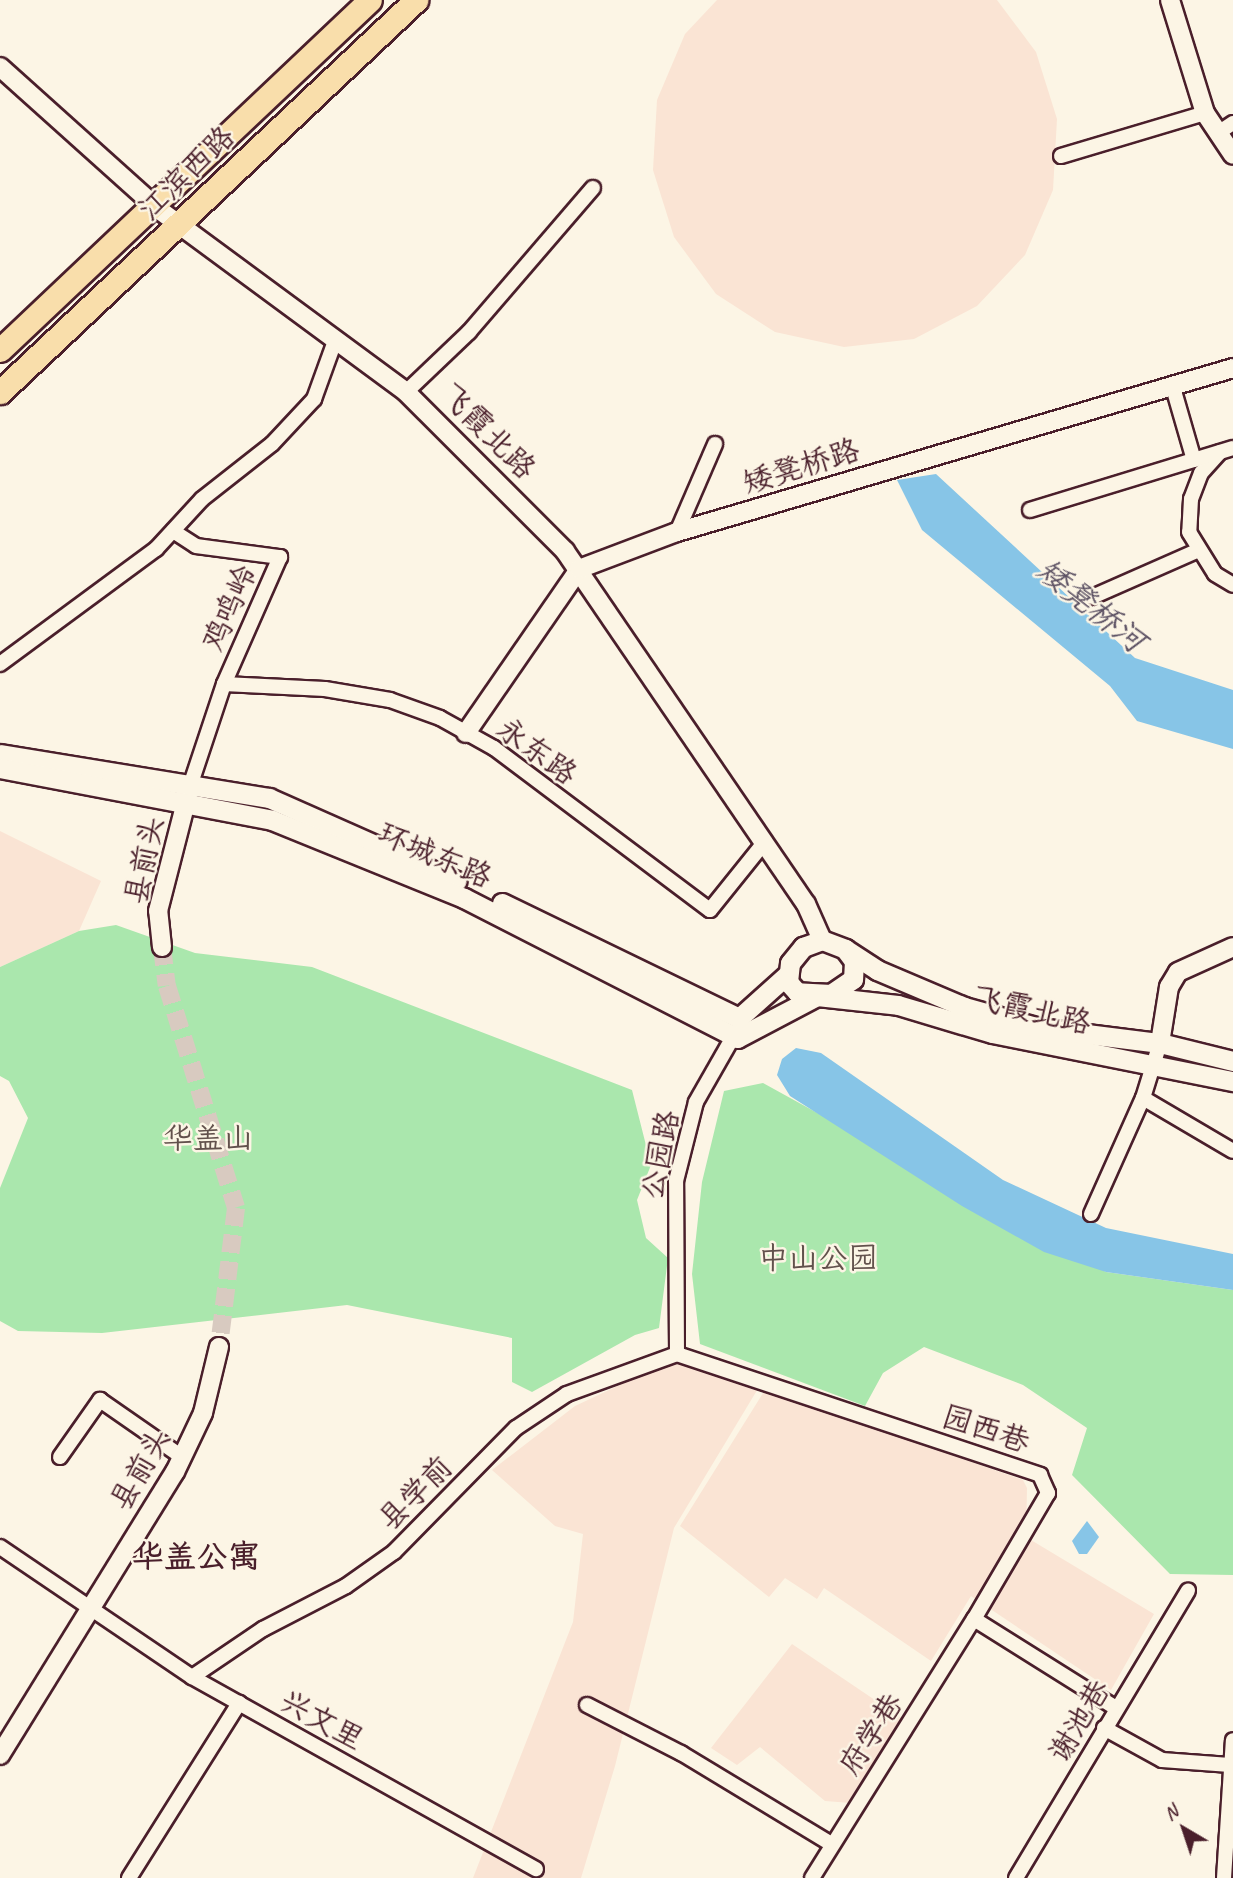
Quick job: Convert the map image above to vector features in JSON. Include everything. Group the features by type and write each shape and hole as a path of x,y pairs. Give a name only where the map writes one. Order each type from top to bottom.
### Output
{"main road":[{"name":"江滨西路","path":"0,350 151,203 370,0"},
{"name":"江滨西路","path":"0,392 416,0"},
{"name":"环城东路","path":"0,754 187,795"},
{"name":"环城东路","path":"0,768 187,795 269,798 471,887 738,1028"},
{"path":"738,1028 787,975 795,954 822,940"},
{"name":"飞霞北路","path":"822,940 845,949 877,970 964,1007 1039,1028 1160,1043 1233,1061"},
{"path":"738,1028 817,996 831,994 853,979 854,961 845,949"},
{"name":"飞霞北路","path":"787,975 797,992 898,1006 992,1033 1151,1068 1233,1081"}],"street":[{"path":"1170,0 1205,114 1225,128 1233,155"},
{"name":"飞霞北路","path":"0,67 151,203 406,392 579,569 806,904 822,940"},
{"path":"1061,156 1205,114"},
{"path":"406,392 469,332 593,188"},
{"path":"0,664 156,549 202,499 272,444 314,400 335,341"},
{"name":"矮凳桥路","path":"579,569 677,532 1233,368"},
{"path":"1172,384 1194,460"},
{"path":"677,532 715,444"},
{"path":"1030,510 1226,450"},
{"path":"1226,450 1201,473 1191,499 1189,532 1197,551 1215,574 1233,585"},
{"name":"鸡鸣岭","path":"173,531 196,545 280,557 224,684 187,795"},
{"path":"1092,597 1197,551"},
{"path":"466,733 579,569"},
{"name":"永东路","path":"224,684 286,685 390,700 466,733 494,748 710,910 763,844"},
{"name":"县前头","path":"162,947 158,911 187,795"},
{"path":"1091,1214 1143,1098 1160,1043 1169,987 1178,972 1233,947"},
{"name":"公园路","path":"677,1354 676,1181 696,1102 738,1028"},
{"path":"1143,1098 1233,1151"},
{"name":"县前头","path":"1,1752 182,1457 203,1413 219,1347"},
{"name":"园西巷","path":"677,1354 1040,1475 1048,1493 974,1619"},
{"name":"县学前","path":"192,1677 263,1629 345,1586 394,1552 516,1428 567,1394 677,1354"},
{"path":"60,1457 100,1399 182,1457"},
{"name":"兴文里","path":"0,1547 87,1609 192,1677 536,1869"},
{"name":"谢池巷","path":"1016,1878 1188,1591"},
{"path":"974,1619 1116,1708"},
{"name":"府学巷","path":"812,1878 974,1619"},
{"path":"129,1878 239,1703"},
{"path":"587,1705 681,1753 831,1844"},
{"path":"1104,1728 1162,1760 1230,1765"},
{"path":"1224,1878 1233,1740"}],"shaded area":[{"path":"717,0 997,0 1036,52 1057,119 1053,190 1025,255 977,306 914,339 844,347 775,332 716,294 674,237 653,170 657,100 685,34"},
{"path":"0,831 101,881 79,931 0,967"},
{"path":"671,1361 759,1387 674,1528 615,1766 581,1878 473,1878 573,1622 583,1534 555,1526 492,1470 575,1406"},
{"path":"765,1390 1023,1480 1027,1488 1026,1537 1154,1614 1111,1690 971,1596 931,1661 824,1588 817,1599 785,1578 769,1597 680,1526"},
{"path":"792,1644 906,1721 851,1803 825,1801 760,1747 737,1765 711,1748"}],"green space":[{"name":"华盖山","path":"116,925 195,953 312,967 632,1090 651,1165 637,1200 646,1238 668,1258 659,1328 635,1335 532,1392 512,1382 512,1338 347,1305 102,1333 18,1331 0,1321 0,1188 28,1118 9,1081 0,1076 0,967 79,931"},
{"name":"中山公园","path":"763,1083 1106,1272 1233,1290 1233,1575 1170,1574 1072,1475 1087,1428 1023,1385 924,1347 883,1373 865,1406 700,1344 692,1274 702,1182 724,1091"}],"water":[{"path":"936,474 1135,658 1233,690 1233,749 1137,721 1110,686 922,530 897,480"},
{"path":"796,1048 821,1053 1003,1180 1106,1228 1233,1254 1233,1290 1106,1272 1044,1252 962,1206 790,1096 777,1075 782,1059"},
{"path":"1087,1521 1099,1537 1087,1554 1079,1554 1072,1541"}],"tunnel":[{"path":"162,947 167,986 236,1208 219,1347"}],"district":[{"name":"华盖公寓","path":"196,1557"}],"water label":[{"name":"矮凳桥河","path":"1091,606"}]}
